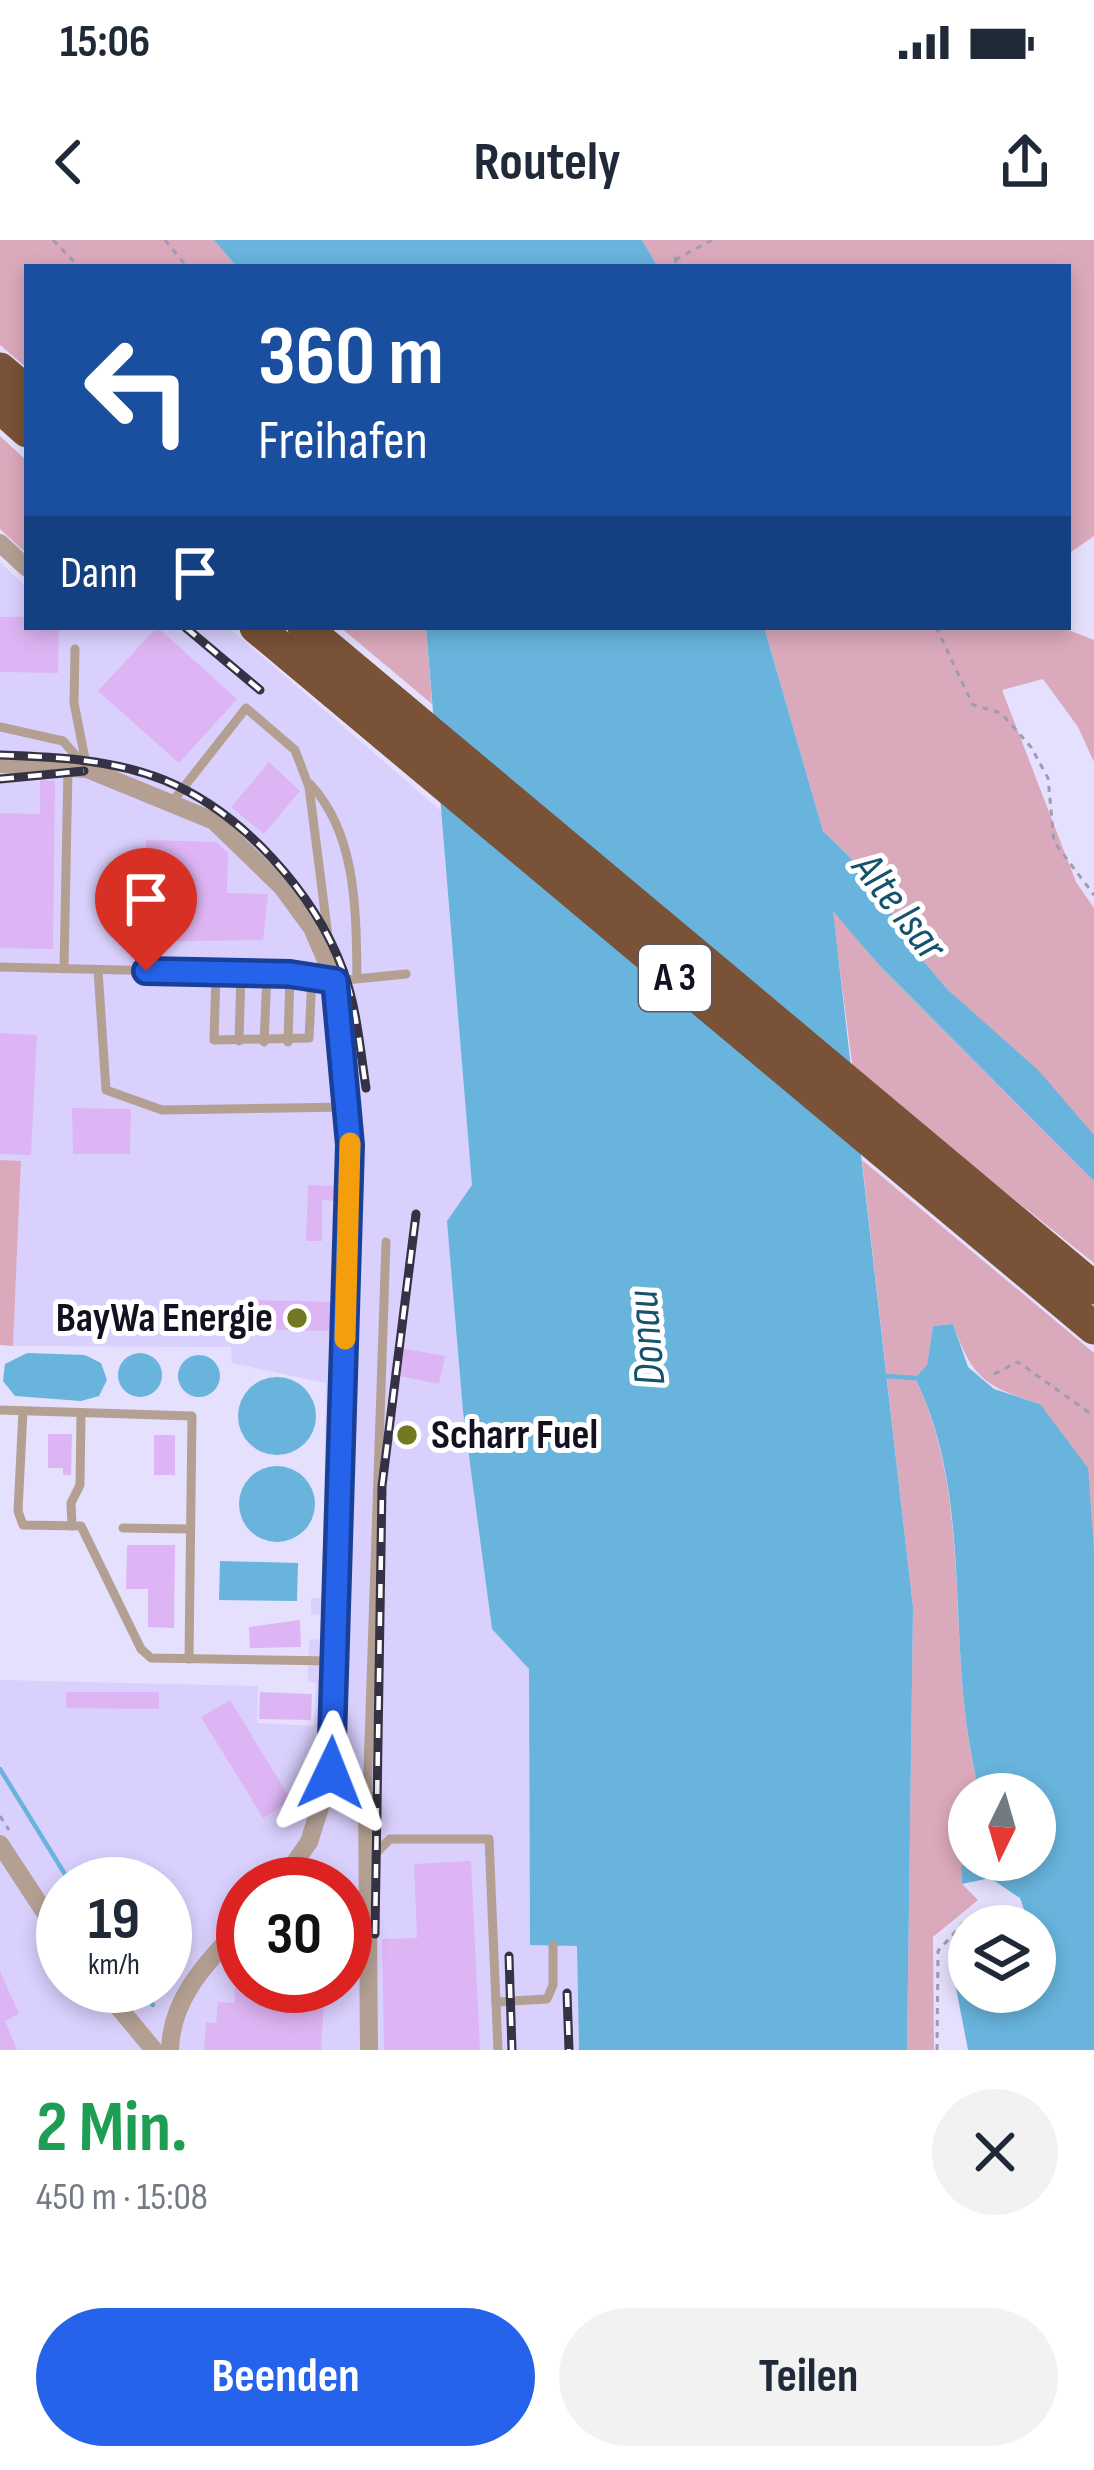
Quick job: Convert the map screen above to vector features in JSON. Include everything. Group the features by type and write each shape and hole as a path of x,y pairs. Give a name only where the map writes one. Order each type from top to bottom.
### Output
{"highway":[{"path":"0,369 24,389"},
{"path":"0,407 24,428"},
{"name":"A 3","path":"260,630 1094,1328"},
{"name":"A 3","path":"308,630 1094,1288"}],"street":[{"path":"0,543 24,565"},
{"path":"0,764 78,769 173,801 214,821 259,860 312,928 335,981 347,1107 331,1773 309,1842 299,1857"},
{"path":"367,1857 368,1799"},
{"path":"0,1844 36,1899"},
{"path":"170,2050 175,2021 198,1973 216,1953"},
{"path":"123,2013 154,2050"},
{"path":"369,2013 369,2050"}],"lane":[{"path":"64,969 78,769 75,650"},
{"path":"173,801 246,709 296,750 307,781 335,981"},
{"path":"0,727 63,741 78,769"},
{"path":"307,781 330,806 339,830 354,891 357,977"},
{"path":"0,967 290,974 335,981 406,974"},
{"path":"98,970 106,1090 162,1110 347,1107"},
{"path":"216,973 214,1040 309,1038 311,977"},
{"path":"239,1041 241,973"},
{"path":"264,1042 267,974"},
{"path":"288,1042 290,974"},
{"path":"368,1799 386,1242"},
{"path":"0,1410 192,1416 189,1659"},
{"path":"22,1411 18,1511 23,1525 81,1526 141,1649 151,1658 334,1661"},
{"path":"72,1526 71,1503 80,1485 81,1413"},
{"path":"123,1528 189,1529"},
{"path":"331,1773 368,1799"},
{"path":"372,1857 390,1839 488,1839 498,2050"},
{"path":"496,2002 547,1999 553,1985 553,1945"}],"path":[{"path":"53,240 76,264"},
{"path":"165,240 185,264"},
{"path":"676,264 675,258 712,240"},
{"path":"938,630 974,705 1001,713 1031,747 1048,778 1054,842 1094,895"},
{"path":"994,1374 1018,1362 1094,1416"},
{"path":"937,2050 938,1951 948,1940"}],"shaded area":[{"path":"0,240 214,240 234,264 24,264 24,365 0,345"},
{"path":"642,240 1094,240 1094,536 1071,552 1071,264 656,264"},
{"path":"0,436 24,458 24,551 0,529"},
{"path":"0,562 24,585 24,630 231,630 441,811 472,1185 447,1221 480,1530 492,1629 529,1669 530,1945 577,1945 579,2050 0,2050 0,1680 258,1686 257,1723 314,1726 316,1683 308,1681 309,1640 321,1639 321,1615 311,1614 311,1598 322,1598 326,1383 232,1363 231,1347 13,1346 21,1162 0,1160"},
{"path":"344,630 426,630 432,704"},
{"path":"765,630 1069,630 1094,640 1094,762 1078,727 1043,679 1002,690 1076,882 1094,908 1094,1135 948,990 904,938 880,887 823,831"},
{"path":"832,909 878,964 1094,1181 1094,1263 853,1071"},
{"path":"0,1160 21,1161 13,1346 0,1345"},
{"path":"862,1160 1094,1353 1094,1551 1040,1404 983,1378 967,1358 953,1324 933,1326 927,1366 915,1378 931,1417 949,1500 965,1712 975,1773 948,1773 948,1881 962,1881 978,1900 972,1905 948,1905 948,1925 933,1937 934,2050 907,2050 913,1607"}],"water":[{"path":"214,240 642,240 656,264 234,264"},
{"name":"Donau","path":"426,630 765,630 823,831 880,887 904,938 948,990 1038,1070 1094,1135 1094,1181 878,964 833,911 913,1607 907,2050 579,2050 577,1946 530,1945 529,1669 492,1629 463,1411 447,1221 472,1185"},
{"path":"953,1324 968,1367 994,1389 1040,1404 1088,1468 1094,1551 1094,2050 968,2050 961,2013 1056,2013 1056,1905 1022,1905 1020,1898 994,1881 1056,1881 1056,1773 975,1773 961,1670 950,1500 931,1417 915,1378 927,1365 933,1326"},
{"path":"27,1353 85,1355 101,1363 107,1380 99,1396 81,1401 15,1396 3,1381 5,1364"},
{"path":"140,1353 156,1359 162,1375 156,1391 140,1397 124,1391 118,1375 124,1359"},
{"path":"199,1355 214,1361 220,1376 214,1391 199,1397 184,1391 178,1376 184,1361"},
{"path":"277,1377 305,1388 316,1416 305,1444 277,1455 249,1444 238,1416 249,1388"},
{"path":"277,1466 304,1477 315,1504 304,1531 277,1542 250,1531 239,1504 250,1477"},
{"path":"220,1561 298,1563 297,1601 219,1600"}],"building":[{"path":"0,617 24,617 24,630 59,630 58,673 0,672"},
{"path":"154,630 160,630 237,699 179,763 98,691"},
{"path":"269,762 300,791 264,834 231,807"},
{"path":"40,780 55,781 53,949 0,948 0,813 40,814"},
{"path":"146,840 216,842 228,853 227,893 268,894 263,940 144,942"},
{"path":"0,1033 37,1035 31,1155 0,1154"},
{"path":"72,1108 131,1109 130,1154 73,1154"},
{"path":"308,1185 335,1186 335,1201 322,1200 322,1241 306,1241"},
{"path":"251,1300 331,1302 330,1331 250,1329"},
{"path":"395,1347 445,1356 439,1384 390,1374"},
{"path":"48,1434 72,1434 71,1475 63,1475 63,1468 48,1468"},
{"path":"154,1435 175,1435 175,1475 154,1475"},
{"path":"127,1545 175,1545 174,1628 148,1627 148,1589 126,1589"},
{"path":"300,1620 301,1647 250,1648 249,1627"},
{"path":"66,1692 159,1692 159,1709 66,1708"},
{"path":"260,1692 312,1694 311,1720 259,1719"},
{"path":"230,1700 291,1800 263,1818 201,1717"},
{"path":"471,1861 480,2050 384,2050 382,1939 417,1938 414,1864"},
{"path":"0,1971 19,2014 5,2021 17,2050 0,2050"},
{"path":"217,2013 323,2013 321,2050 204,2050 206,2022 216,2023"}],"waterway":[{"path":"885,1376 915,1378"},
{"path":"0,1769 54,1857"}],"railway":[{"path":"189,630 260,690"},
{"path":"0,755 83,760 144,773 193,794 247,834 294,884 330,941 352,999 366,1088"},
{"path":"0,779 84,771"},
{"path":"375,1934 382,1486 416,1214"},
{"path":"509,1956 512,2050"},
{"path":"567,1993 569,2050"}],"slow traffic":[{"path":"345,1339 350,1143"}],"place":[{"name":"BayWa Energie","path":"297,1318"},
{"name":"Scharr Fuel","path":"407,1435"}],"route":[{"path":"146,971 290,974 335,981 350,1145 331,1773"}],"water label":[{"name":"Alte Isar","path":"899,907"}]}
